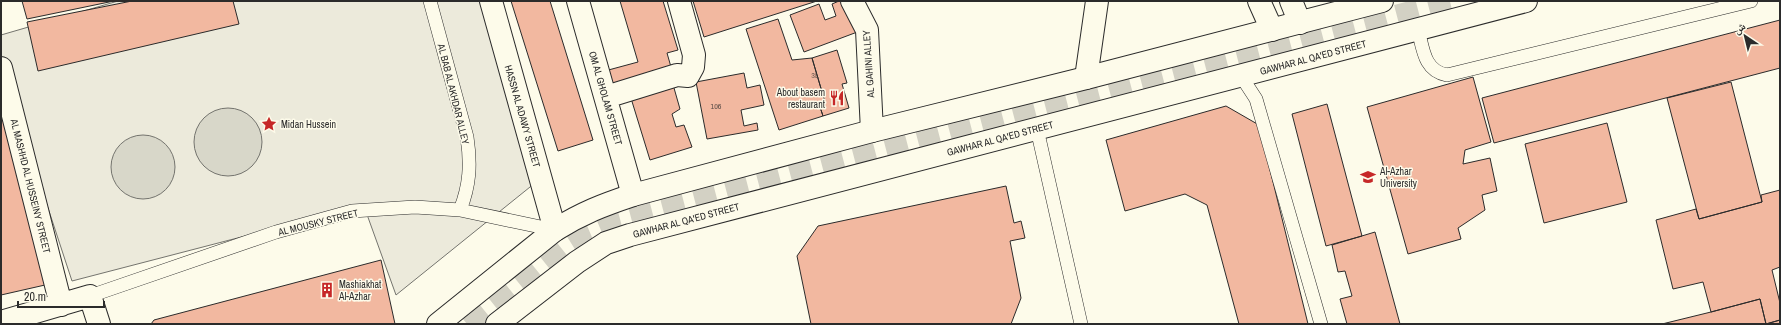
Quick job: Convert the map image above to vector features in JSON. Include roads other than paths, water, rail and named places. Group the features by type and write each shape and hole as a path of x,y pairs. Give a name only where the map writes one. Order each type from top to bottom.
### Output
{"main road":[{"name":"HASSN AL ADAWY STREET","path":"491,1 555,230"},
{"name":"OM AL GHOLAM STREET","path":"578,1 634,195"},
{"path":"606,98 677,75 688,76 693,67 694,55 679,1"},
{"name":"AL GAHINI ALLEY","path":"852,1 867,30 872,131"},
{"path":"1086,78 1097,1"},
{"path":"1259,1 1272,30"},
{"path":"1292,1 1300,23"},
{"path":"438,324 555,230 590,210 634,195 872,131 1086,78 1382,1"},
{"name":"GAWHAR AL QA'ED STREET","path":"497,324 577,262 606,243 630,235 1526,1"},
{"name":"AL MASHHD AL HUSSEINY STREET","path":"1,68 60,305"},
{"path":"1,322 90,296 99,324"}],"lane":[{"name":"AL BAB AL AKHDAR ALLEY","path":"430,1 467,137 470,157 470,176 466,194 460,210"},
{"path":"1418,29 1426,57 1432,68 1439,73 1447,75 1751,1"},
{"path":"1241,76 1256,99 1321,324"},
{"path":"1037,129 1082,324"},
{"name":"AL MOUSKY STREET","path":"90,296 276,232 352,211 415,207 460,210 555,230"}],"tunnel":[{"path":"467,324 567,244 586,232 612,221 1453,1"}],"place":[{"name":"About basem restaurant","path":"837,98"},
{"name":"Midan Hussein","path":"269,124"},
{"name":"Al-Azhar University","path":"1368,177"},
{"name":"Mashiakhat Al-Azhar","path":"327,290"}]}
